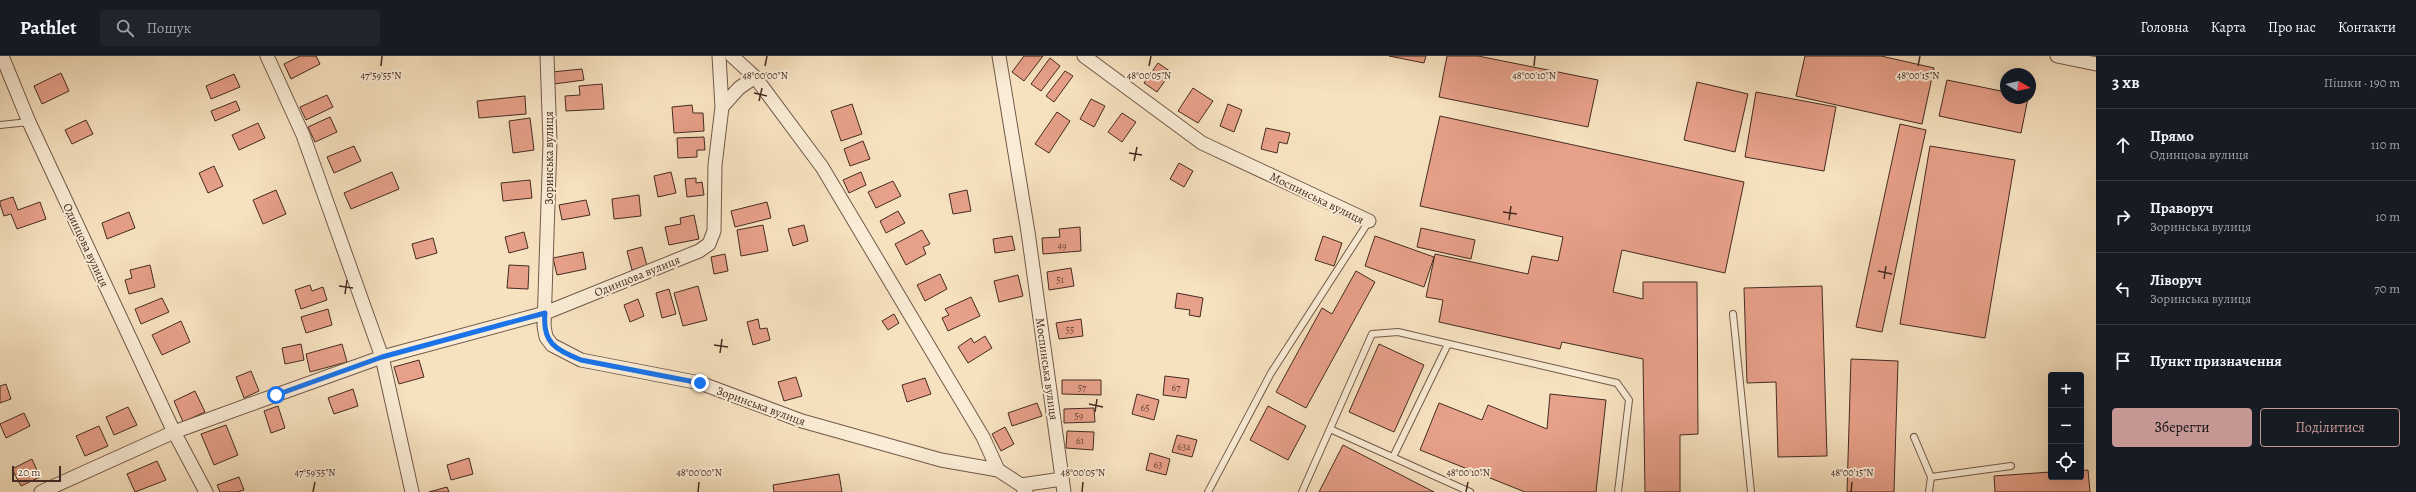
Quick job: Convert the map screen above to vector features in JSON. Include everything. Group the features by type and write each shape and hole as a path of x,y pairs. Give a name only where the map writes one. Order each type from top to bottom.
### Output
{"street":[{"name":"Одинцова вулиця","path":"2,56 29,122 174,432 206,492"},
{"path":"267,56 303,135 382,357 412,492"},
{"name":"Зоринська вулиця","path":"547,56 550,142 544,326 546,337 552,345 581,360 700,383 802,421 941,460 998,470 1024,488"},
{"name":"Одинцова вулиця","path":"41,492 174,432 382,357 545,313 699,252 709,244 714,231 715,165 722,107 719,56"},
{"path":"732,56 754,77 822,167 983,437 998,470"},
{"name":"Моспинська вулиця","path":"999,56 1028,232 1063,486"},
{"name":"Моспинська вулиця","path":"1084,56 1202,143 1369,221"},
{"path":"2057,56 2089,61"},
{"path":"722,107 739,88 754,77"},
{"path":"1024,488 1063,486"}],"lane":[{"path":"0,125 29,122"},
{"name":"Моспинська вулиця","path":"1208,492 1271,373 1369,221"},
{"path":"1733,314 1751,492"},
{"path":"1302,492 1372,334 1398,332 1618,383 1629,400 1618,492"},
{"path":"1393,457 1448,344"},
{"path":"1330,429 1470,492"},
{"path":"1914,437 1931,477 1929,492"},
{"path":"1931,477 2011,466"}],"building":[{"path":"300,56 316,56 320,64 291,79 284,64"},
{"path":"1024,56 1043,56 1024,81 1012,72"},
{"path":"1389,56 1426,56 1424,63"},
{"path":"1447,56 1478,56 1598,80 1588,127 1439,97"},
{"path":"1805,56 1881,56 1934,68 1922,124 1796,96"},
{"path":"1050,58 1060,66 1041,91 1031,84"},
{"path":"1158,63 1171,72 1157,92 1144,83"},
{"path":"582,69 584,80 554,84 552,72"},
{"path":"1065,71 1073,76 1054,102 1046,96"},
{"path":"61,73 69,91 42,104 34,86"},
{"path":"234,74 240,87 211,99 206,86"},
{"path":"1947,80 2000,91 2000,104 2027,104 2021,133 1939,116"},
{"path":"1697,82 1748,94 1735,152 1684,140"},
{"path":"602,84 604,109 566,111 565,96 580,95 579,86"},
{"path":"1193,88 1213,101 1198,123 1178,111"},
{"path":"1756,92 1836,107 1824,171 1745,157"},
{"path":"327,95 333,107 306,120 300,107"},
{"path":"525,96 526,114 479,118 477,101"},
{"path":"1091,99 1105,106 1094,127 1080,119"},
{"path":"236,101 240,110 215,121 211,111"},
{"path":"852,104 862,134 841,141 831,111"},
{"path":"1228,104 1242,110 1234,132 1220,126"},
{"path":"692,105 693,113 703,113 704,131 674,133 672,107"},
{"path":"1057,112 1070,121 1049,153 1035,144"},
{"path":"1122,113 1136,122 1122,142 1108,132"},
{"path":"1440,116 1744,182 1725,273 1622,250 1613,292 1643,299 1643,282 1697,282 1698,434 1680,435 1680,492 1645,492 1643,359 1562,342 1560,349 1439,322 1443,300 1426,297 1435,254 1528,274 1532,256 1558,261 1563,237 1420,206"},
{"path":"330,117 337,132 315,142 308,127"},
{"path":"530,118 534,150 513,153 509,121"},
{"path":"86,120 93,134 72,144 65,130"},
{"path":"258,123 265,138 239,150 232,135"},
{"path":"1900,124 1926,130 1882,332 1856,327"},
{"path":"1266,128 1290,133 1287,144 1279,142 1277,153 1261,149"},
{"path":"704,137 705,150 697,150 697,157 678,158 677,138"},
{"path":"863,141 870,159 850,166 844,149"},
{"path":"354,146 361,161 334,173 327,157"},
{"path":"1930,146 2015,160 1985,338 1900,324"},
{"path":"1179,163 1193,171 1184,187 1170,179"},
{"path":"214,166 223,186 208,193 199,173"},
{"path":"392,172 399,189 351,209 344,193"},
{"path":"671,172 676,193 658,197 654,176"},
{"path":"861,172 866,185 849,193 843,180"},
{"path":"696,178 696,183 702,182 704,195 687,197 685,179"},
{"path":"530,180 532,198 503,201 501,183"},
{"path":"893,181 901,196 876,208 868,192"},
{"path":"276,190 286,214 263,224 253,200"},
{"path":"967,190 971,211 953,214 949,194"},
{"path":"639,195 641,216 614,219 612,199"},
{"path":"13,197 18,210 40,202 46,219 17,229 11,214 4,216 0,204 0,201"},
{"path":"586,200 590,215 562,220 559,205"},
{"path":"767,202 771,218 735,227 731,211"},
{"path":"898,211 905,223 886,233 880,221"},
{"path":"129,212 135,228 107,239 102,223"},
{"path":"694,215 699,239 669,245 665,227 681,224 680,218"},
{"path":"763,225 768,251 741,256 737,230"},
{"path":"804,225 808,241 793,246 788,229"},
{"path":"1080,227 1081,251 1043,254 1042,238 1060,237 1059,229"},
{"path":"1421,228 1475,240 1471,259 1417,247"},
{"path":"922,230 930,244 923,247 926,254 906,265 895,244"},
{"path":"524,232 528,248 509,253 505,237"},
{"path":"1012,236 1015,250 995,253 993,239"},
{"path":"1323,236 1342,243 1334,266 1315,260"},
{"path":"1375,236 1434,257 1424,287 1365,266"},
{"path":"433,238 437,253 416,259 412,244"},
{"path":"642,247 647,266 632,270 627,251"},
{"path":"583,252 586,269 557,275 553,258"},
{"path":"725,254 728,271 714,274 711,257"},
{"path":"150,265 155,287 129,294 125,280 132,278 130,270"},
{"path":"509,265 529,266 528,289 507,288"},
{"path":"1071,268 1074,286 1049,290 1047,272"},
{"path":"1356,271 1375,282 1306,408 1276,392 1322,308 1332,314"},
{"path":"940,274 947,289 925,301 917,285"},
{"path":"1018,275 1023,296 999,302 994,281"},
{"path":"310,285 312,291 323,287 327,300 301,309 295,290"},
{"path":"698,286 707,320 683,326 674,293"},
{"path":"1822,286 1827,456 1778,457 1776,382 1747,383 1744,288"},
{"path":"669,289 676,314 662,318 656,293"},
{"path":"1177,293 1203,298 1200,317 1189,315 1190,310 1175,308"},
{"path":"971,297 980,316 948,331 942,318 949,315 945,309"},
{"path":"162,298 169,312 141,324 135,309"},
{"path":"638,299 644,316 630,322 624,305"},
{"path":"328,309 332,325 306,333 301,317"},
{"path":"894,314 899,323 888,330 882,321"},
{"path":"758,319 760,329 767,328 770,340 753,345 747,322"},
{"path":"1081,319 1083,336 1059,339 1056,323"},
{"path":"181,321 190,342 162,355 152,335"},
{"path":"985,336 992,348 968,363 958,347 971,338 974,343"},
{"path":"301,344 304,360 285,364 282,348"},
{"path":"342,344 347,362 310,372 306,354"},
{"path":"1379,344 1424,365 1394,432 1349,412"},
{"path":"1851,359 1898,361 1894,492 1847,492"},
{"path":"419,360 424,377 399,384 394,367"},
{"path":"251,371 259,391 244,398 236,377"},
{"path":"1165,376 1189,379 1186,398 1163,395"},
{"path":"796,377 802,396 784,401 778,382"},
{"path":"925,378 931,394 907,402 902,385"},
{"path":"1062,380 1101,380 1101,395 1062,394"},
{"path":"6,384 11,399 0,403 0,386"},
{"path":"353,389 358,406 334,414 328,398"},
{"path":"195,391 205,412 183,422 174,401"},
{"path":"1137,394 1159,400 1154,420 1132,414"},
{"path":"1550,394 1606,400 1596,492 1525,492 1420,450 1439,403 1482,420 1488,405 1547,429"},
{"path":"1037,403 1042,416 1012,426 1008,413"},
{"path":"278,406 285,428 271,433 264,411"},
{"path":"1268,406 1306,426 1288,460 1250,440"},
{"path":"128,407 137,425 114,435 106,417"},
{"path":"1094,408 1095,422 1064,423 1064,409"},
{"path":"24,413 30,426 6,438 0,424"},
{"path":"226,425 238,455 214,465 201,434"},
{"path":"99,426 108,446 85,456 76,436"},
{"path":"1005,427 1014,444 1001,451 992,434"},
{"path":"1067,431 1094,432 1093,450 1066,448"},
{"path":"1177,435 1197,440 1192,457 1172,452"},
{"path":"1343,445 1434,492 1319,492"},
{"path":"1150,453 1170,459 1166,475 1146,470"},
{"path":"469,458 473,474 451,480 447,465"},
{"path":"32,459 40,477 21,486 12,469"},
{"path":"157,461 166,480 135,492 127,474"},
{"path":"2088,470 2090,492 1995,492 1994,476 2048,472 2048,480 2084,480 2084,471"},
{"path":"839,474 842,492 774,492 773,485"},
{"path":"239,477 244,490 237,492 220,492 217,485"},
{"path":"447,487 449,492 429,492"}],"route":[{"path":"276,395 382,357 545,313 544,326 546,337 552,345 567,354 581,360 700,383"}]}
